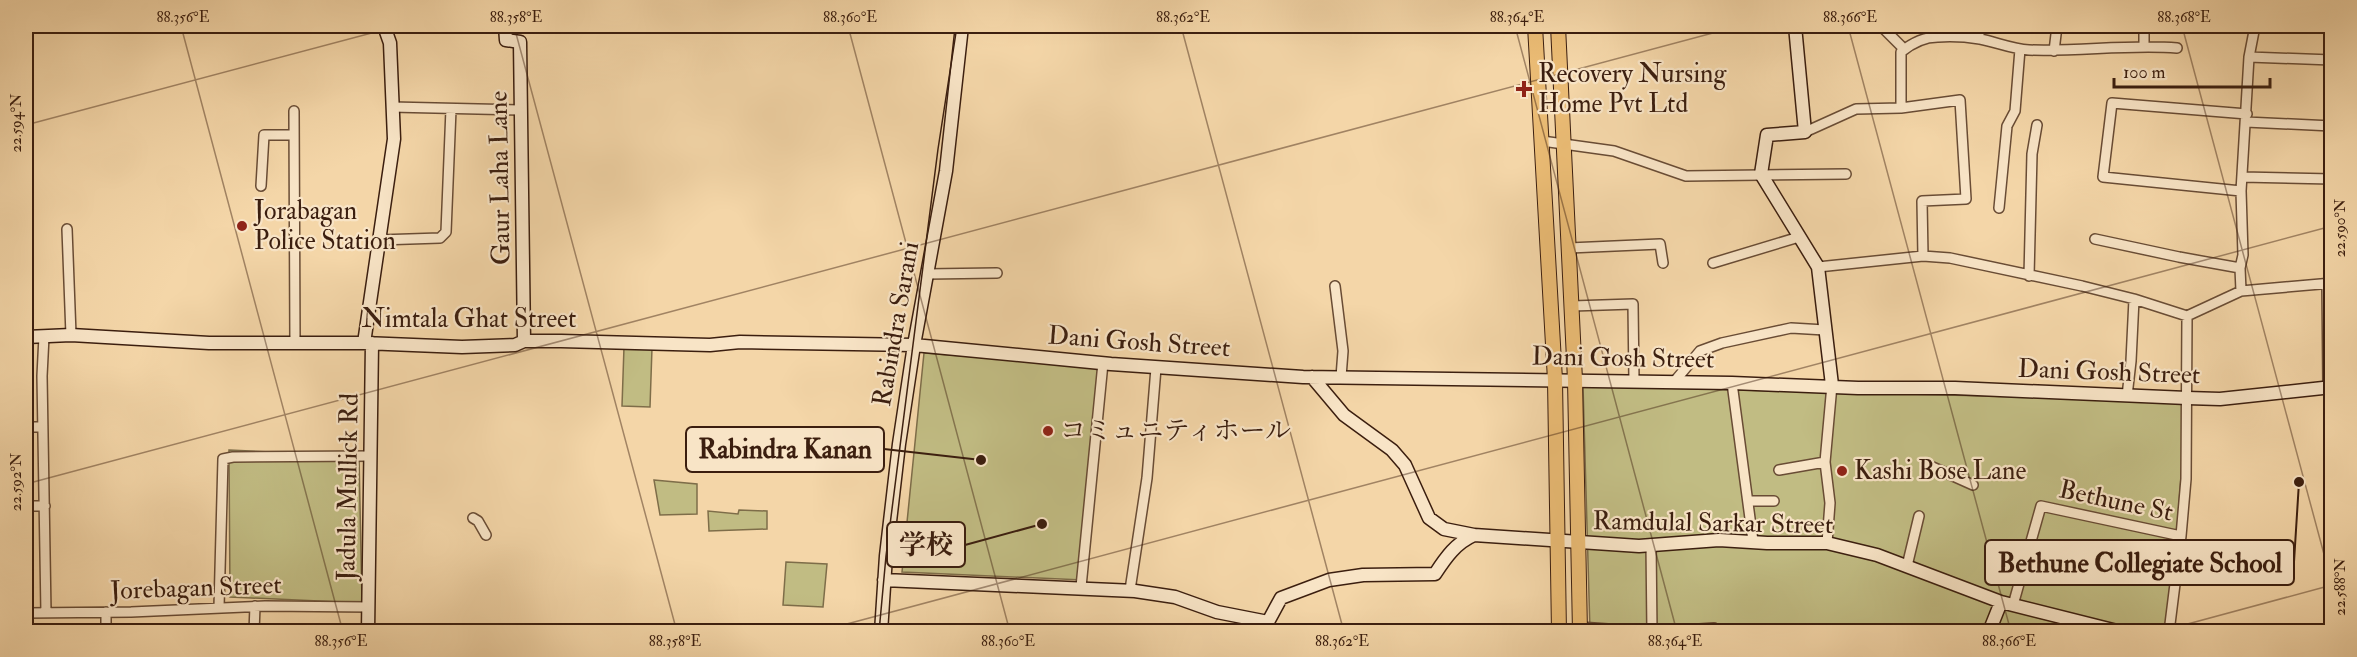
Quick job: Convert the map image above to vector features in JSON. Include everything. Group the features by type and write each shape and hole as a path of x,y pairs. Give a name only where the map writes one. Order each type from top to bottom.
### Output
{"main road":[{"path":"1535,26 1555,380 1558,632"},
{"path":"1558,26 1575,380 1580,629"}],"street":[{"name":"Jadula Mullick Rd","path":"368,632 371,456 368,343 379,240 394,139 390,42 384,26"},
{"name":"Gaur Laha Lane","path":"505,26 506,40 520,42 524,342"},
{"name":"Rabindra Sarani","path":"881,632 894,488 914,345 950,149 962,26"},
{"path":"1795,26 1805,132"},
{"path":"1881,26 1905,49"},
{"path":"1978,39 1979,26"},
{"path":"2054,51 2057,26"},
{"path":"2144,26 2144,45"},
{"path":"2241,291 2240,268 2243,255 2241,191 2249,57 2255,26"},
{"path":"1901,108 1899,58 1901,52 1916,41 1938,37 1978,39 2020,49 2054,51 2119,49 2144,45 2177,48"},
{"path":"1999,208 2007,126 2015,111 2020,49"},
{"path":"2249,57 2331,60"},
{"path":"1827,543 1830,502 1825,462 1832,385 1818,267 1761,174 1767,135 1805,132 1856,109 1901,108 1960,100 1966,199 1922,201 1923,256"},
{"path":"2241,191 2103,177 2112,104 2331,126"},
{"path":"392,107 521,110"},
{"path":"379,240 440,238 446,232 451,109"},
{"path":"294,111 295,343"},
{"path":"2029,276 2032,154 2037,125"},
{"path":"261,186 264,135 294,135"},
{"path":"1542,141 1614,151 1686,176 1846,174"},
{"path":"2242,177 2331,179"},
{"path":"67,228 71,335"},
{"path":"1713,264 1799,237"},
{"path":"2095,239 2240,268"},
{"path":"1569,248 1660,244 1663,263"},
{"path":"1818,267 1923,256 1950,258 2134,299 2187,316 2241,291 2329,283 2330,387"},
{"path":"927,274 997,273"},
{"path":"1335,286 1343,351 1341,377"},
{"path":"2127,396 2134,299"},
{"path":"1572,306 1633,304 1634,381"},
{"path":"2169,632 2186,479 2187,316"},
{"path":"1674,382 1700,351 1722,343 1791,328 1825,330"},
{"name":"Nimtala Ghat Street","path":"26,337 71,335 209,343 368,343 462,347 515,345 524,342 914,345"},
{"path":"44,336 42,427 46,613"},
{"name":"Dani Gosh Street","path":"914,345 1156,368 1341,377 1732,382 2220,399 2330,387"},
{"path":"1081,587 1103,363"},
{"path":"1130,590 1147,478 1156,368"},
{"name":"Ramdulal Sarkar Street","path":"1312,376 1344,415 1392,450 1406,465 1429,518 1444,529 1474,535 1639,546 1719,540 1827,543 1877,555 2072,626 2121,632"},
{"path":"1732,382 1753,541"},
{"path":"26,427 42,427"},
{"path":"219,607 223,459 371,456"},
{"path":"1779,470 1825,462"},
{"path":"1926,464 1973,485"},
{"path":"1749,501 1774,501"},
{"path":"26,506 45,506"},
{"name":"Bethune St","path":"2007,603 2041,506 2181,536"},
{"path":"1907,566 1919,516"},
{"path":"473,518 485,528"},
{"path":"884,580 1130,590 1175,597 1217,612 1268,622 1281,598 1329,580 1363,574 1435,574 1454,548 1474,535"},
{"path":"1651,544 1653,632"},
{"path":"1989,632 2007,603"},
{"path":"254,632 255,606"},
{"name":"Jorebagan Street","path":"26,613 255,606 369,607"},
{"path":"106,612 106,632"},
{"path":"1580,629 1653,632 1714,630"}],"shaded area":[{"path":"624,347 652,348 650,407 622,406"},
{"path":"924,353 1106,367 1083,580 902,572"},
{"path":"1583,386 2187,401 2169,631 1590,631"},
{"path":"229,450 359,456 362,603 230,597"},
{"path":"654,480 697,484 697,514 660,515"},
{"path":"739,510 767,511 767,529 709,531 708,511 738,514"},
{"path":"786,562 827,564 823,607 783,605"}],"tram line":[{"path":"879,632 886,556 938,149 957,26"}],"place":[{"name":"Recovery Nursing Home Pvt Ltd","path":"1524,89"},
{"name":"Jorabagan Police Station","path":"242,226"},
{"name":"コミュニティホール","path":"1048,431"},
{"name":"Rabindra Kanan","path":"981,460"},
{"name":"Kashi Bose Lane","path":"1842,471"},
{"name":"Bethune Collegiate School","path":"2299,482"},
{"name":"学校","path":"1042,524"}]}
